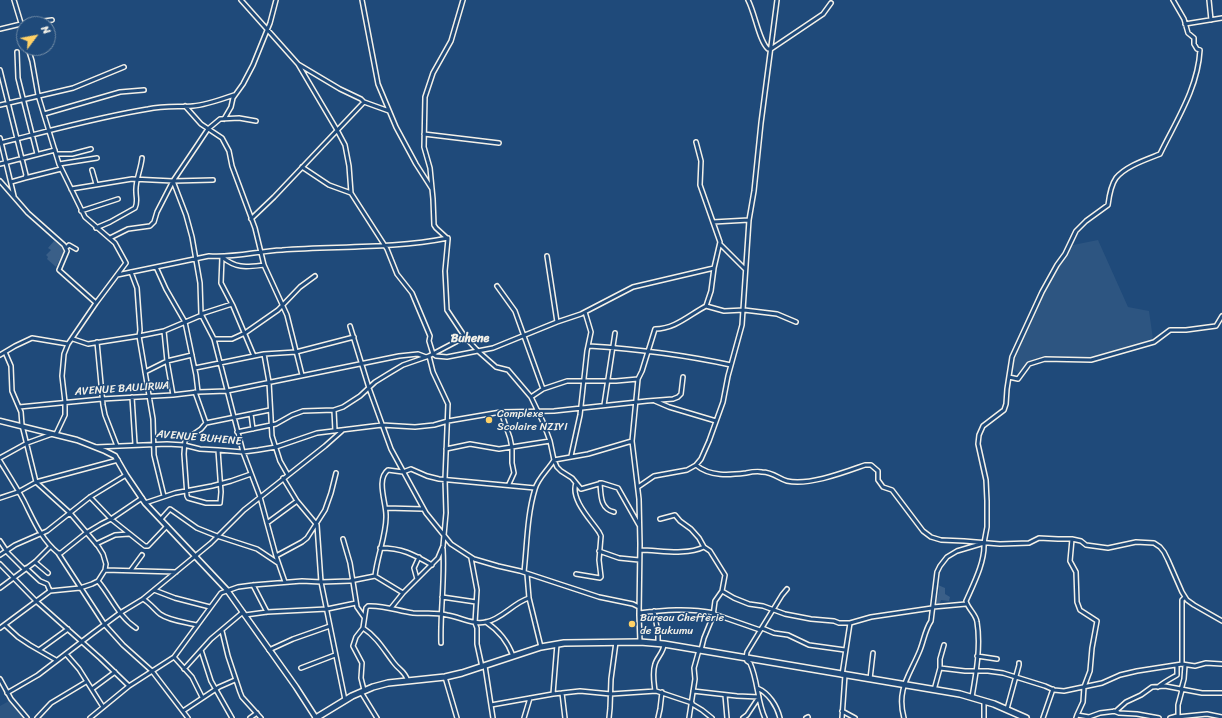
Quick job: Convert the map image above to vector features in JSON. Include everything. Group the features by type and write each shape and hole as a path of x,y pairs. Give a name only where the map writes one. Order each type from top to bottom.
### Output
{"highway":[{"path":"316,718 362,691 388,683 445,677 540,647 564,643 616,642 658,643 972,697 1007,709 1026,718"}],"main road":[{"path":"0,420 96,447 118,460 126,475 145,502 227,590 316,718"}],"street":[{"path":"14,0 19,16"},
{"path":"241,0 267,31 298,64 337,130 345,145 349,166 351,193 385,246 397,274 412,293 430,336 429,341 436,356 447,357 493,348 585,312 633,287 714,268"},
{"path":"224,119 231,107 234,96 253,65 267,31 276,0"},
{"path":"362,0 378,84 396,127 432,190"},
{"path":"448,238 434,226 430,168 424,147 426,94 433,73 450,41 463,0"},
{"path":"748,0 757,21 762,41 766,48 771,49"},
{"path":"638,487 654,476 688,470 696,465 701,459 723,402 742,325 749,220 754,191 777,0"},
{"path":"972,697 978,642 977,621 966,604 966,601 981,563 987,526 986,480 978,444 979,435 984,426 1004,410 1012,357 1042,292 1065,254 1076,231 1086,221 1108,205 1110,194 1116,178 1133,165 1160,154 1192,88 1198,70 1200,50 1194,44 1194,38 1188,33 1184,19 1173,0"},
{"path":"1209,0 1211,20"},
{"path":"771,49 823,14 831,4"},
{"path":"1185,24 1222,18"},
{"path":"0,29 16,25"},
{"path":"17,56 18,78 37,154"},
{"path":"30,56 38,95 61,169 87,220 115,243 126,263 68,344 64,354 62,376 65,415 54,434 27,444 0,460 41,535 50,547 58,553 104,625 120,642 152,671 188,718"},
{"path":"298,64 364,102 389,111"},
{"path":"0,105 73,88 124,67"},
{"path":"0,70 22,158 26,176 25,178"},
{"path":"44,114 111,95 144,90"},
{"path":"1,143 149,108 194,106 234,96"},
{"path":"251,218 274,197 364,102"},
{"path":"185,106 201,124 221,137 228,150 232,166 251,218 264,265 287,315 302,375"},
{"path":"110,238 128,229 150,226 153,224 173,181 208,129 218,120 239,118 256,122"},
{"path":"424,134 499,143"},
{"path":"0,138 14,197"},
{"path":"696,142 701,161 700,185 720,244 745,269"},
{"path":"0,164 37,154 55,152 72,154 91,150"},
{"path":"59,164 97,158"},
{"path":"96,228 136,208 136,184 142,158"},
{"path":"302,167 328,185 351,193"},
{"path":"11,182 61,169"},
{"path":"92,170 96,184"},
{"path":"71,188 138,179 173,181 213,180"},
{"path":"0,181 28,213 66,248 67,251 59,270 96,303"},
{"path":"173,181 186,215 192,237 200,283 201,315 214,339 242,452 260,497 278,563 285,582"},
{"path":"90,185 90,190"},
{"path":"81,210 118,199"},
{"path":"713,222 749,220"},
{"path":"117,276 209,256 222,257 260,252 338,246 385,246 431,242 448,238"},
{"path":"448,238 445,272 446,307 465,338 496,367 507,369 531,397 550,441 554,460 559,469 570,476 580,488 600,483 618,488 639,524"},
{"path":"640,642 638,487 632,441 638,379 642,371 655,328 665,329 673,326 706,306 711,291 714,268 720,244"},
{"path":"66,248 69,245 76,249"},
{"path":"547,256 557,322"},
{"path":"222,257 230,263 240,267 264,265"},
{"path":"222,257 221,283 232,304 254,356"},
{"path":"156,267 166,289 185,322 195,368 197,392 206,423"},
{"path":"131,272 137,288 140,330 139,336 153,418 154,455 164,496"},
{"path":"214,339 232,339 245,333 283,305 300,287 315,276"},
{"path":"497,286 515,311 543,389"},
{"path":"73,339 88,344 164,331 201,315 232,304"},
{"path":"706,306 724,311 744,310 779,314 796,322"},
{"path":"571,456 581,408 591,332 585,312"},
{"path":"1009,377 1018,379 1029,364 1046,359 1091,360 1154,342 1170,330 1186,330 1216,326 1222,316"},
{"path":"350,326 369,388 391,449 423,509 451,544 471,558 526,573 599,597 632,604 639,608"},
{"path":"164,331 167,361 173,395"},
{"path":"604,405 615,333"},
{"path":"195,368 264,354 296,352 354,337"},
{"path":"0,355 32,338 68,344"},
{"path":"237,432 276,424 303,411 334,410 351,402 388,374 402,366 428,357 465,338"},
{"path":"97,342 102,399 105,415 117,446"},
{"path":"588,346 678,355 731,366"},
{"path":"0,628 50,591 80,588 92,584 98,580 105,570 106,564 104,554 70,513 36,482 22,426 22,415 13,395 11,366 5,352"},
{"path":"264,354 269,382 272,436 280,461 288,475"},
{"name":"AVENUE BAULIRWA","path":"19,407 148,395 173,395 197,392 227,391 302,375 417,354 428,357"},
{"path":"145,372 167,361 192,355"},
{"path":"428,357 448,401 445,479 446,513 440,614 441,643"},
{"name":"AVENUE BUHENE","path":"96,447 153,443 184,445 200,449 242,452 276,447 317,433 382,425 415,427 434,425 448,421 502,412 554,411 673,399 678,397 682,390 683,377"},
{"path":"531,397 543,389 567,381 638,379"},
{"path":"132,397 135,444"},
{"path":"653,400 669,408 716,421"},
{"path":"218,450 221,484 220,503 190,499 187,496 185,440 201,429 206,423 270,410"},
{"path":"334,410 335,431"},
{"path":"502,412 512,448 514,473 509,484"},
{"path":"251,414 253,429"},
{"path":"7,692 38,675 120,613 143,599 195,557 244,510 343,430"},
{"path":"446,449 470,444 499,449 550,441"},
{"path":"554,460 594,453 632,441"},
{"path":"0,498 18,492 36,482 118,460"},
{"path":"540,647 529,598 526,573 529,520 535,488 543,474 551,466 554,460"},
{"path":"696,465 705,471 717,474 732,475 761,471 775,474 787,481 798,482 818,480 865,464 871,465 878,471 878,480 882,487 892,490 923,531 931,537 941,540 1017,544 1029,543 1039,538 1072,539 1081,541 1086,545 1108,548 1136,542 1154,544 1160,547 1166,556 1185,597 1194,605 1222,622"},
{"path":"375,576 376,564 385,528 386,508 382,486 384,475 389,470 404,472 411,469 426,476 445,479 486,484 509,484 535,488"},
{"path":"276,556 305,540 325,510 336,473"},
{"path":"145,502 187,490 221,484 251,474"},
{"path":"0,555 15,545 41,535 54,527 90,496 126,475"},
{"path":"284,478 297,501 317,525 321,582 345,700"},
{"path":"576,483 575,492 582,508 601,536 599,551 600,578 576,574"},
{"path":"600,483 601,497 604,506 614,512"},
{"path":"90,496 111,519 146,547 167,526"},
{"path":"58,553 61,553 86,533 111,519 142,498"},
{"path":"267,523 297,501"},
{"path":"386,508 423,509"},
{"path":"161,519 170,510 197,528 257,549 278,563"},
{"path":"660,518 675,516 691,529 699,538 704,547 710,551 725,575 722,590 715,601 714,614 694,668 694,691 688,718"},
{"path":"96,544 114,534 129,534"},
{"path":"343,539 350,563 356,603 358,610 364,617"},
{"path":"1072,539 1070,561 1076,572 1080,610 1097,621 1092,648 1090,671 1084,687 1083,702 1077,717 1114,711 1152,687 1158,686 1206,694 1222,693"},
{"path":"0,540 7,550 25,569 40,581 47,584 50,591"},
{"path":"904,718 901,697 907,676 921,649 927,626 931,621 937,572 947,557 958,551 984,542"},
{"path":"391,608 403,593 438,558 443,546"},
{"path":"0,588 34,562 50,547"},
{"path":"640,550 684,551 704,547"},
{"path":"380,548 395,548 407,551 432,565"},
{"path":"599,551 619,558 639,560"},
{"path":"131,570 142,555"},
{"path":"417,579 414,568 419,557"},
{"path":"471,558 477,590 475,623 477,644 491,705 492,718"},
{"path":"34,562 48,573"},
{"path":"0,564 36,601 116,672 129,686"},
{"path":"105,570 176,572"},
{"path":"90,718 129,686 174,657 218,595 227,590 253,585 285,582 353,581 375,576 403,593"},
{"path":"98,580 120,613 128,623 136,628"},
{"path":"253,585 267,612"},
{"path":"765,718 759,698 754,671 750,663 747,661 746,652 788,589"},
{"path":"154,590 175,598 210,607"},
{"path":"722,590 734,598 749,604 785,614 850,624 871,616 966,604"},
{"path":"442,597 476,602"},
{"path":"1177,717 1184,679 1182,600 1185,597"},
{"path":"377,718 362,691 362,663 353,646 356,637 362,628 366,608 369,606 440,614 475,623 486,622 494,619 513,606 529,598"},
{"path":"143,599 161,614 174,620 197,625"},
{"path":"184,669 211,639 222,630 222,628 244,614 327,609 356,603"},
{"path":"639,613 679,609 701,610 774,633 788,635 809,645 845,650"},
{"path":"654,611 658,633 658,643"},
{"path":"486,622 500,635 513,656"},
{"path":"842,718 845,650 850,624"},
{"path":"5,625 18,637 56,660"},
{"path":"269,650 292,639 330,626"},
{"path":"362,628 371,634 394,663 404,671 408,680"},
{"path":"39,650 68,629"},
{"path":"222,630 242,697 261,718"},
{"path":"609,718 611,679 616,642"},
{"path":"553,694 558,644"},
{"path":"655,691 653,672 657,658 664,649 664,644"},
{"path":"933,690 940,668 940,659 944,645"},
{"path":"201,650 214,689 232,718"},
{"path":"66,654 79,669 103,707"},
{"path":"870,680 873,654"},
{"path":"301,668 335,655"},
{"path":"977,656 997,659"},
{"path":"174,657 196,683 202,697"},
{"path":"1007,709 1019,665 1018,663"},
{"path":"940,668 988,671 1016,677 1064,691 1102,683 1120,675 1177,665 1195,666 1206,663 1222,664"},
{"path":"1158,686 1177,675 1177,665"},
{"path":"92,689 116,672"},
{"path":"445,677 457,718"},
{"path":"0,679 11,699 27,718"},
{"path":"183,711 214,689 236,680"},
{"path":"37,718 50,703 86,682"},
{"path":"757,688 763,690 773,701 780,718"},
{"path":"1043,718 1053,689"},
{"path":"491,705 553,694 580,691 611,694 655,691 662,692 692,704 712,718"},
{"path":"694,691 759,698"},
{"path":"658,718 662,692"},
{"path":"562,693 565,718"},
{"path":"725,695 727,718"},
{"path":"524,718 530,698"},
{"path":"743,718 747,715 759,698"},
{"path":"984,701 984,718"},
{"path":"842,710 854,718"},
{"path":"1114,711 1158,718"},
{"path":"250,718 257,713"},
{"path":"1170,718 1207,714 1222,717"}],"shaded area":[{"path":"1098,240 1128,307 1149,311 1153,339 1091,357 1045,357 1029,361 1018,373 1012,369 1015,356 1043,295 1058,268 1073,245"},
{"path":"54,241 65,249 56,267 47,259 48,257 46,255 51,250 48,248"},
{"path":"938,585 945,588 945,594 950,597 949,601 941,600 939,605 936,602 939,591"},
{"path":"9,701 23,718 0,718 0,706"}],"place":[{"name":"Complexe Scolaire NZIYI","path":"489,420"},
{"name":"Bureau Chefferie de Bukumu","path":"632,624"}],"district":[{"name":"Buhene","path":"470,339"}]}
